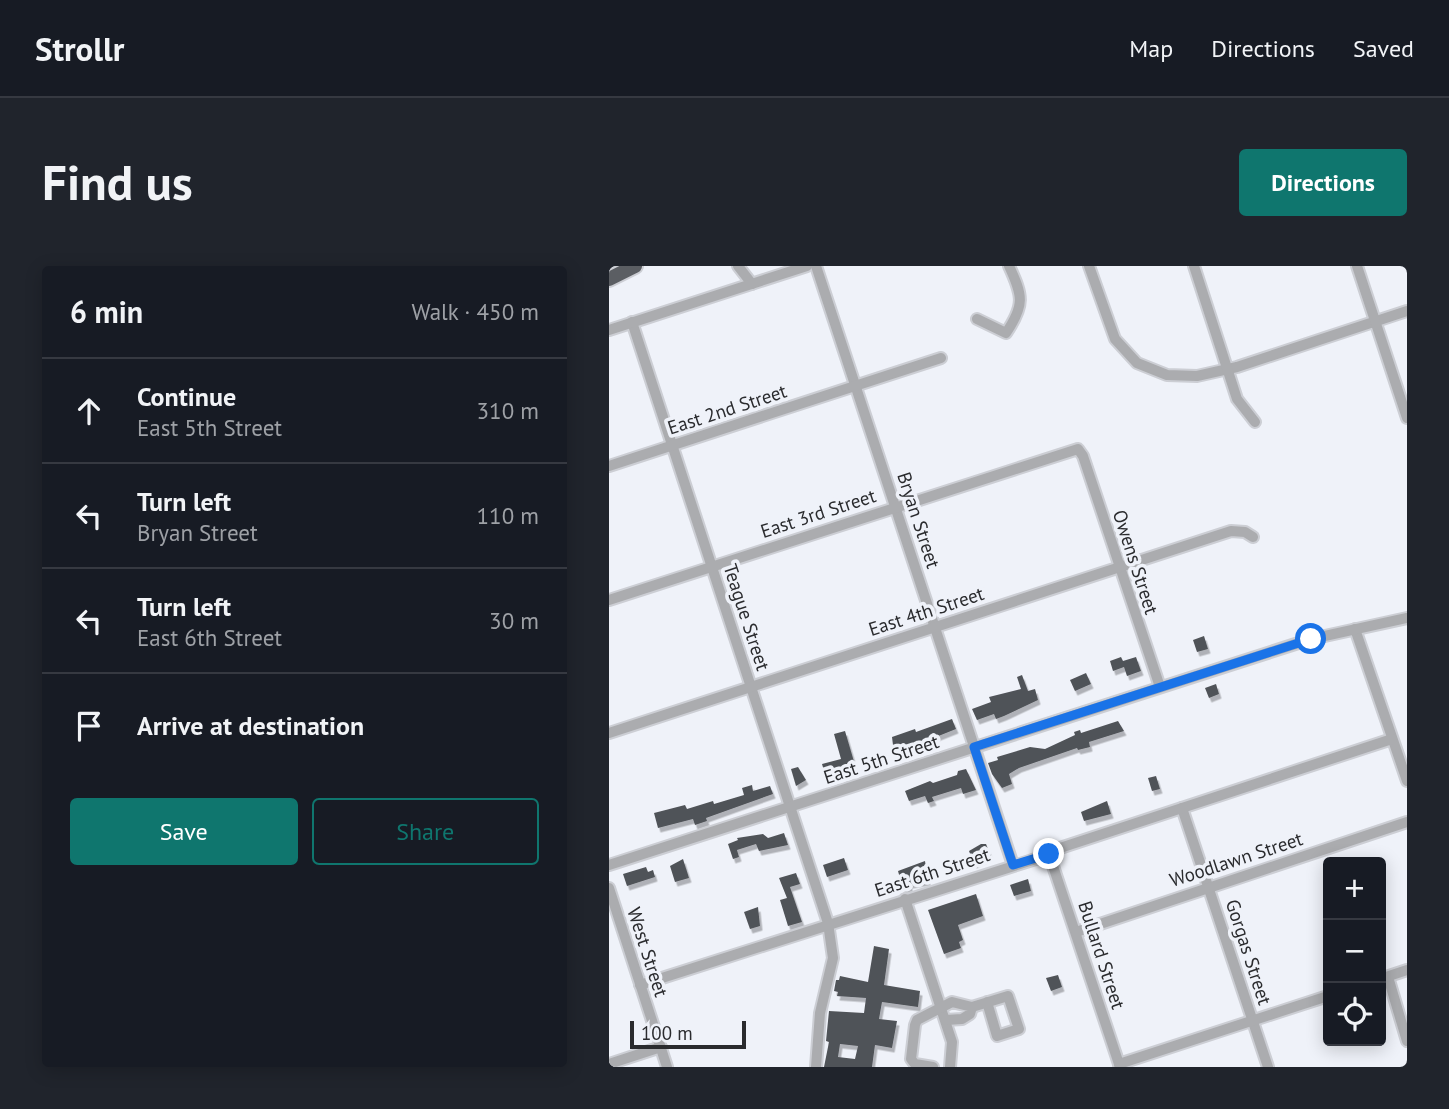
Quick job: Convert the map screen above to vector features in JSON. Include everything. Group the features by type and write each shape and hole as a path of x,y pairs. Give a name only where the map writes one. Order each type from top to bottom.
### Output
{"highway":[{"path":"609,272 627,266"},
{"path":"609,279 635,266"}],"street":[{"path":"738,266 752,284"},
{"path":"609,330 807,266"},
{"name":"Bryan Street","path":"816,266 1013,865"},
{"path":"977,318 1006,333 1020,313 1021,297 1009,266"},
{"path":"1090,266 1112,334 1137,363 1156,373 1179,377 1228,368 1407,311"},
{"path":"1194,266 1237,399 1255,422"},
{"path":"1357,266 1407,418"},
{"name":"Teague Street","path":"632,322 828,923 833,958 820,1013 815,1067"},
{"path":"856,385 941,358"},
{"name":"East 2nd Street","path":"609,466 856,385"},
{"name":"East 3rd Street","path":"609,600 1078,449"},
{"name":"Owens Street","path":"1078,449 1083,456 1160,687"},
{"name":"East 4th Street","path":"609,733 1231,531 1245,532 1253,537"},
{"name":"East 5th Street","path":"609,865 1311,639 1407,618"},
{"path":"1355,629 1407,781"},
{"name":"East 6th Street","path":"640,985 1049,854 1392,738"},
{"name":"Gorgas Street","path":"1182,808 1268,1067"},
{"name":"Woodlawn Street","path":"1076,932 1407,822"},
{"name":"Bullard Street","path":"1049,854 1119,1065"},
{"name":"West Street","path":"609,888 667,1067"},
{"path":"905,899 953,1045 950,1067"},
{"path":"1386,977 1407,970"},
{"path":"1386,983 1407,1041"},
{"path":"933,1067 915,1064 911,1059 917,1020 942,1007 960,1002 972,1007 987,1002 1008,996 1019,1029 997,1036 987,1002"},
{"path":"1119,1065 1323,998"},
{"path":"946,1020 962,1019 970,1014 972,1007"},
{"path":"609,1064 661,1047"}],"building":[{"path":"1204,636 1208,649 1197,652 1193,640"},
{"path":"1121,657 1123,661 1136,657 1141,671 1127,676 1124,667 1113,671 1110,661"},
{"path":"1086,673 1091,684 1075,691 1070,680"},
{"path":"1022,675 1028,691 1035,689 1038,700 996,719 994,714 977,720 972,709 991,702 989,697 1021,689 1017,677"},
{"path":"1216,684 1219,694 1209,698 1205,688"},
{"path":"952,719 956,729 906,749 904,753 894,753 892,737 915,729 916,732"},
{"path":"1118,721 1124,731 1089,742 1090,747 1077,748 1019,768 1009,774 1012,784 1002,788 992,774 988,763 998,760 997,757 1030,747 1045,749 1075,735 1074,732 1080,730 1081,733"},
{"path":"845,731 855,765 825,774 822,764 841,759 834,734"},
{"path":"798,767 806,780 796,786 791,769"},
{"path":"966,769 976,790 963,794 961,788 932,797 934,801 928,803 925,796 909,801 905,791 930,781 933,783 957,775 958,771"},
{"path":"1156,776 1160,789 1152,791 1148,778"},
{"path":"752,785 753,791 770,786 773,794 706,818 707,821 695,825 693,819 658,828 654,813 685,805 687,809 713,801 714,804 744,795 742,788"},
{"path":"1107,801 1111,814 1084,821 1081,812"},
{"path":"784,833 788,845 759,851 756,844 737,850 739,857 733,859 728,844 738,840 737,838 763,834 768,838"},
{"path":"986,844 991,856 974,864 969,851"},
{"path":"844,858 848,870 827,877 823,865"},
{"path":"683,859 689,878 675,882 670,866"},
{"path":"925,861 928,881 910,884 910,887 903,889 898,871"},
{"path":"646,867 648,872 653,870 655,877 627,886 623,874"},
{"path":"796,873 800,884 790,887 802,922 788,926 780,900 787,898 779,878"},
{"path":"1028,879 1031,891 1014,896 1010,885"},
{"path":"976,894 983,916 958,925 963,940 959,942 961,948 944,954 928,910"},
{"path":"758,907 760,926 750,929 744,912"},
{"path":"874,946 889,949 884,985 920,991 918,1007 882,1002 879,1019 897,1021 892,1048 875,1045 872,1067 824,1067 829,1042 826,1041 829,1011 864,1013 866,998 837,996 838,992 834,991 836,980 839,980 840,976 868,982","holes":["840,1044 858,1046 855,1059 838,1057"]},
{"path":"1058,975 1062,987 1051,991 1046,978"}],"route":[{"path":"1049,854 1013,865 974,747 1311,639"}]}
